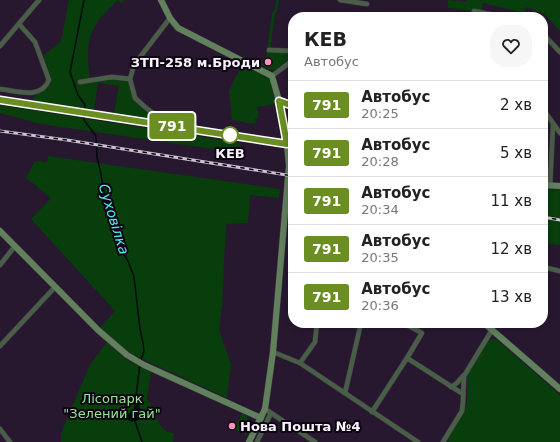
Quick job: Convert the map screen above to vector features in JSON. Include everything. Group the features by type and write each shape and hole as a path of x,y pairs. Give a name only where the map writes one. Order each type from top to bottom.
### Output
{"main road":[{"path":"161,0 170,18 178,28 272,76 279,101 288,154"},
{"path":"0,100 287,144"},
{"path":"279,101 288,104"},
{"path":"249,442 265,408 273,352 288,174"},
{"path":"550,186 560,186"},
{"path":"0,231 98,330 127,355 144,365 261,418"},
{"path":"490,328 560,389"}],"street":[{"path":"0,46 39,0"},
{"path":"340,0 367,4"},
{"path":"170,18 134,65 130,79 135,98 158,117 176,127"},
{"path":"0,89 34,93 43,88 49,80 35,42 19,24"},
{"path":"548,39 560,52"},
{"path":"269,50 288,51"},
{"path":"272,76 288,64"},
{"path":"80,82 112,77 130,79"},
{"path":"548,116 560,133"},
{"path":"550,186 553,124"},
{"path":"0,265 15,246"},
{"path":"548,268 560,270"},
{"path":"0,346 55,287"},
{"path":"300,363 315,342 316,328"},
{"path":"345,393 360,328"},
{"path":"372,412 422,333 412,328"},
{"path":"451,387 457,383 466,372 492,330"},
{"path":"273,352 300,363 418,442"},
{"path":"407,358 463,394"},
{"path":"443,441 460,415 463,406 463,381 466,372"},
{"path":"265,408 270,413 315,442"},
{"path":"257,442 270,413"},
{"path":"0,429 10,442"}],"green space":[{"path":"69,0 118,0 100,19 91,35 88,54 90,80 129,79 134,98 164,122 114,113 119,86 98,83 94,110 33,101 34,97 49,86 52,80 43,56 61,41"},
{"path":"118,0 125,0 121,3"},
{"path":"276,0 279,0 275,14 270,51 288,53 288,60 273,71 261,65 268,52 272,13 275,10"},
{"path":"448,0 467,2 467,0 560,0 560,31 548,18 548,12 539,12 526,7 524,12 483,3 481,12 448,8"},
{"path":"242,65 269,78 272,85 275,104 257,107 259,118 255,119 256,124 232,120 229,91"},
{"path":"0,105 241,143 240,153 41,124 0,113"},
{"path":"48,156 280,189 279,198 250,195 248,223 226,224 222,306 219,330 231,364 227,398 129,352 100,328 115,311 31,219 51,198 26,178 35,161 47,162"},
{"path":"548,189 560,190 560,245 548,244"},
{"path":"496,339 560,395 560,442 449,442 447,440 467,402 467,374 486,344 490,340"},
{"name":"Лісопарк \"Зелений гай\"","path":"107,342 125,359 151,372 147,399 162,428 174,434 173,442 61,442 61,433 90,365"},
{"path":"242,413 251,423 246,435 234,429"}],"shaded area":[{"path":"137,401 140,402 139,407 141,409 142,417 137,421 129,421 127,419 127,414 134,411"}],"waterway":[{"name":"Суховілка","path":"84,0 70,72 78,95 85,105 84,112"},
{"name":"Суховілка","path":"84,116 84,120 96,136 97,157 103,188 122,251 128,261 134,277 144,351 141,360"},
{"name":"Суховілка","path":"134,412 140,364"},
{"name":"Суховілка","path":"135,421 142,442"}],"railway":[{"path":"0,131 67,140 288,175"},
{"path":"548,218 560,220"}],"bus line":[{"name":"791","path":"0,100 287,144 279,101 288,104"}],"place":[{"name":"ЗТП-258 м.Броди","path":"268,62"},
{"name":"КЕВ","path":"230,135"},
{"name":"Нова Пошта №4","path":"232,426"}]}
